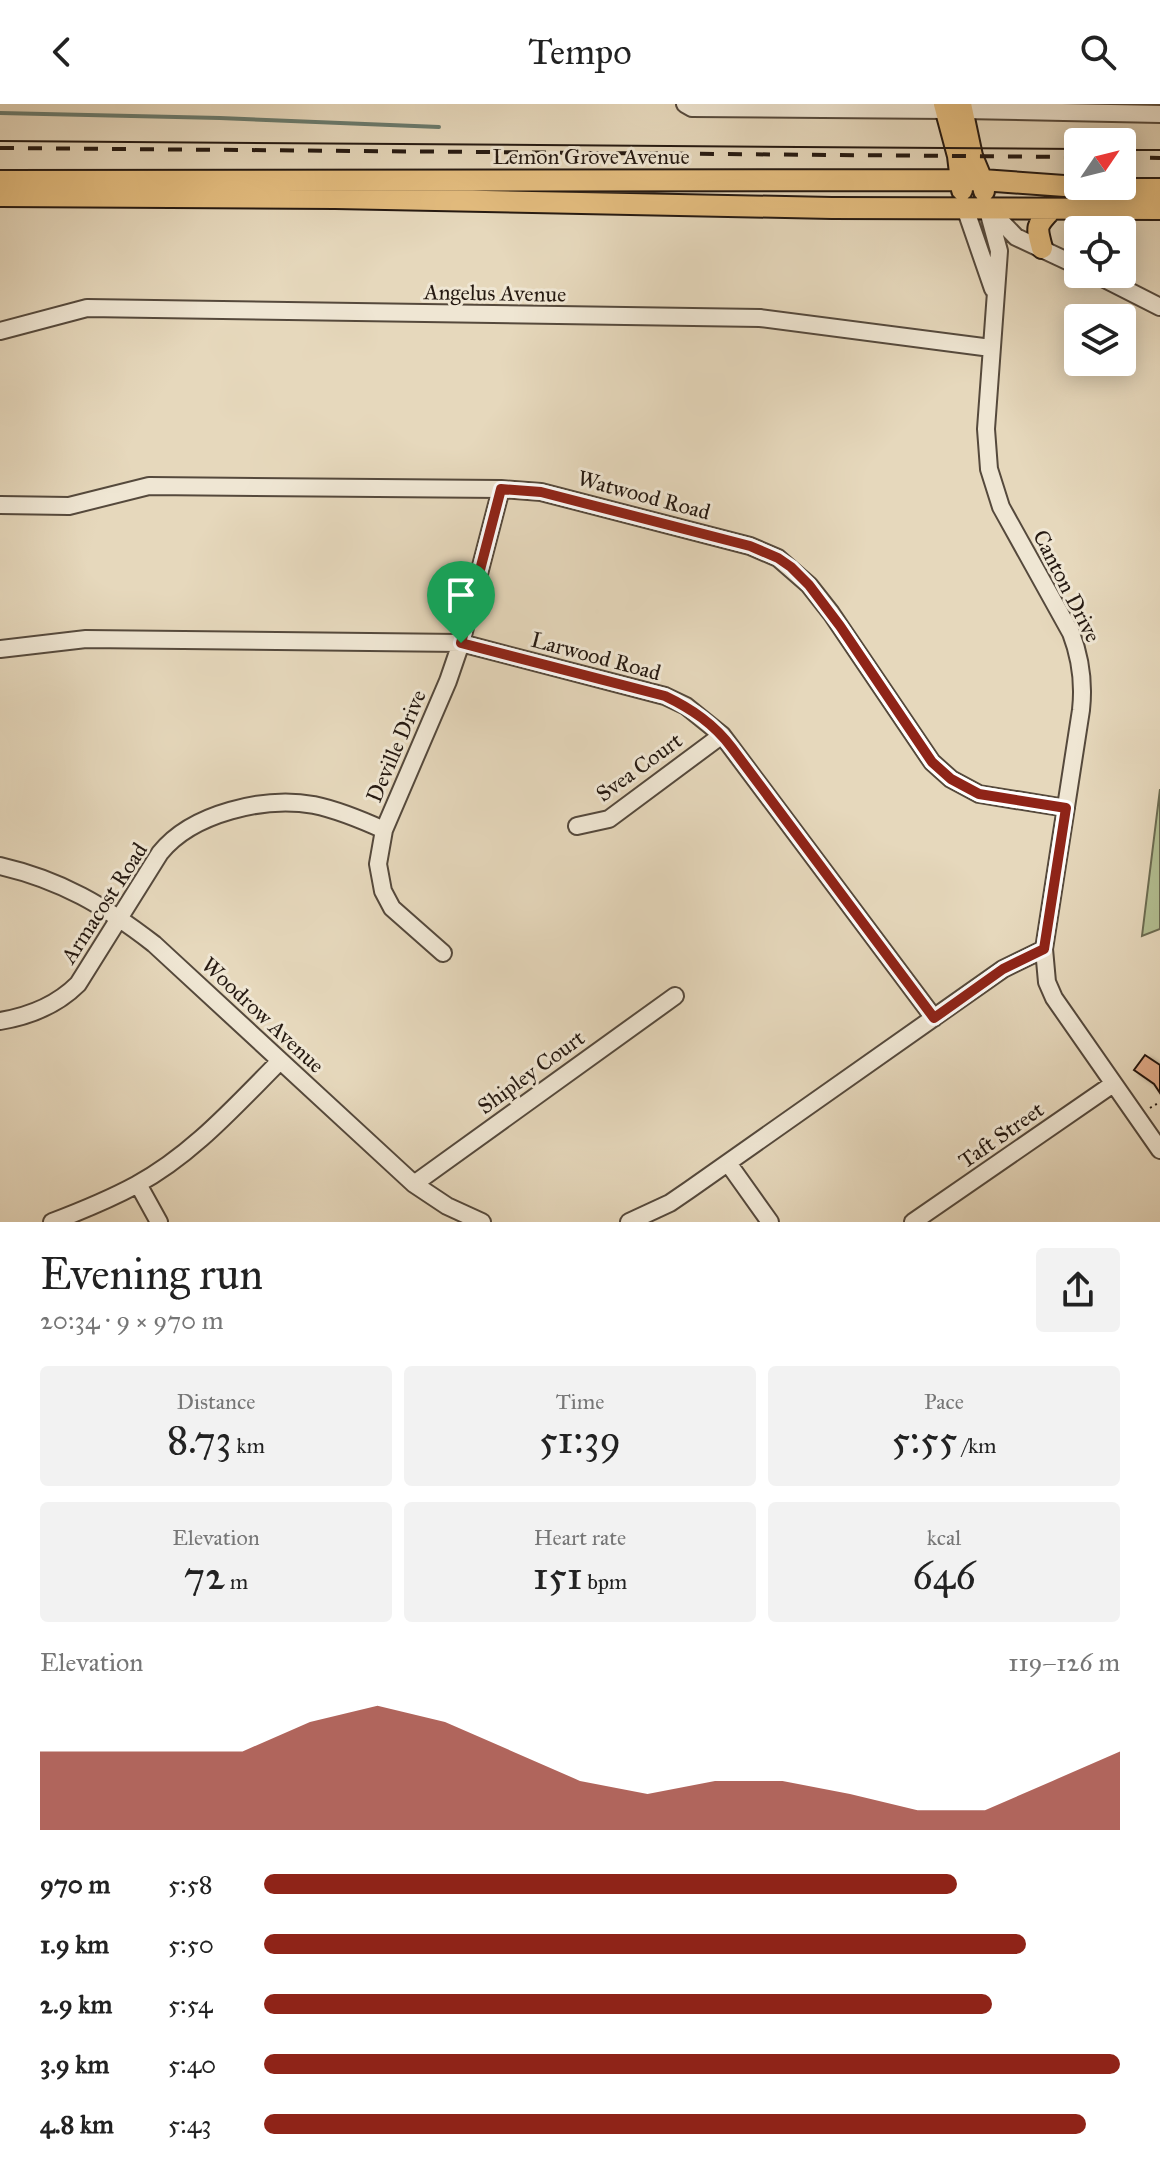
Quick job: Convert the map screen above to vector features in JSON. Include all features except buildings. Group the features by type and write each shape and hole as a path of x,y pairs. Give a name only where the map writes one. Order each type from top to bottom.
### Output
{"main road":[{"path":"954,107 965,208"},
{"path":"954,107 982,180 987,207"},
{"name":"Lemon Grove Avenue","path":"23,188 982,180 1106,189 1160,189"},
{"path":"0,181 23,188"},
{"path":"0,196 23,188"},
{"name":"Lemon Grove Avenue","path":"23,188 832,208 1160,209"},
{"path":"1042,248 1037,229 1051,210"}],"street":[{"path":"685,104 692,108 900,106 1160,114"},
{"path":"987,207 1016,237 1064,259"},
{"name":"Canton Drive","path":"987,207 999,251 986,443 992,482 1001,507 1071,633 1081,667 1082,699 1044,949 1047,982 1054,998 1160,1150"},
{"name":"Canton Drive","path":"965,208 996,298"},
{"path":"1123,288 1160,307"},
{"name":"Angelus Avenue","path":"0,331 87,308 750,318 991,348"},
{"name":"Watwood Road","path":"0,505 69,506 149,486 501,489 541,492 750,546 778,558 809,585 932,762 951,779 979,794 1066,808"},
{"name":"Deville Drive","path":"443,953 399,916 383,891 378,864 384,830 448,681 461,643 501,489"},
{"name":"Larwood Road","path":"0,649 86,639 461,643 665,696 686,706 722,735 934,1018"},
{"name":"Svea Court","path":"577,826 609,819 722,735"},
{"name":"Armacost Road","path":"0,1021 49,1007 69,992 85,974 167,845 188,828 211,818 276,803 312,805 384,830"},
{"name":"Woodrow Avenue","path":"0,866 63,886 120,918 154,944 414,1184 447,1206 482,1222"},
{"path":"629,1222 670,1203 1003,969 1044,949"},
{"name":"Shipley Court","path":"414,1184 675,996"},
{"path":"52,1222 138,1184 210,1132 280,1061"},
{"name":"Taft Street","path":"913,1222 1113,1084"},
{"path":"728,1163 770,1222"},
{"path":"138,1184 159,1222"}],"path":[{"path":"1149,1109 1160,1102"}],"green space":[{"path":"1160,789 1160,929 1142,936"}],"waterway":[{"path":"0,113 439,127"}],"tram line":[{"path":"0,141 1064,149"},
{"path":"1136,150 1160,150"}],"railway":[{"path":"0,148 1064,157"},
{"path":"1136,157 1160,158"}],"route":[{"path":"501,489 541,492 566,498 750,546 778,558 809,585 932,762 951,779 979,794 1066,808 1044,949 1003,969 934,1018 711,724 665,696 461,643 501,489"}]}
